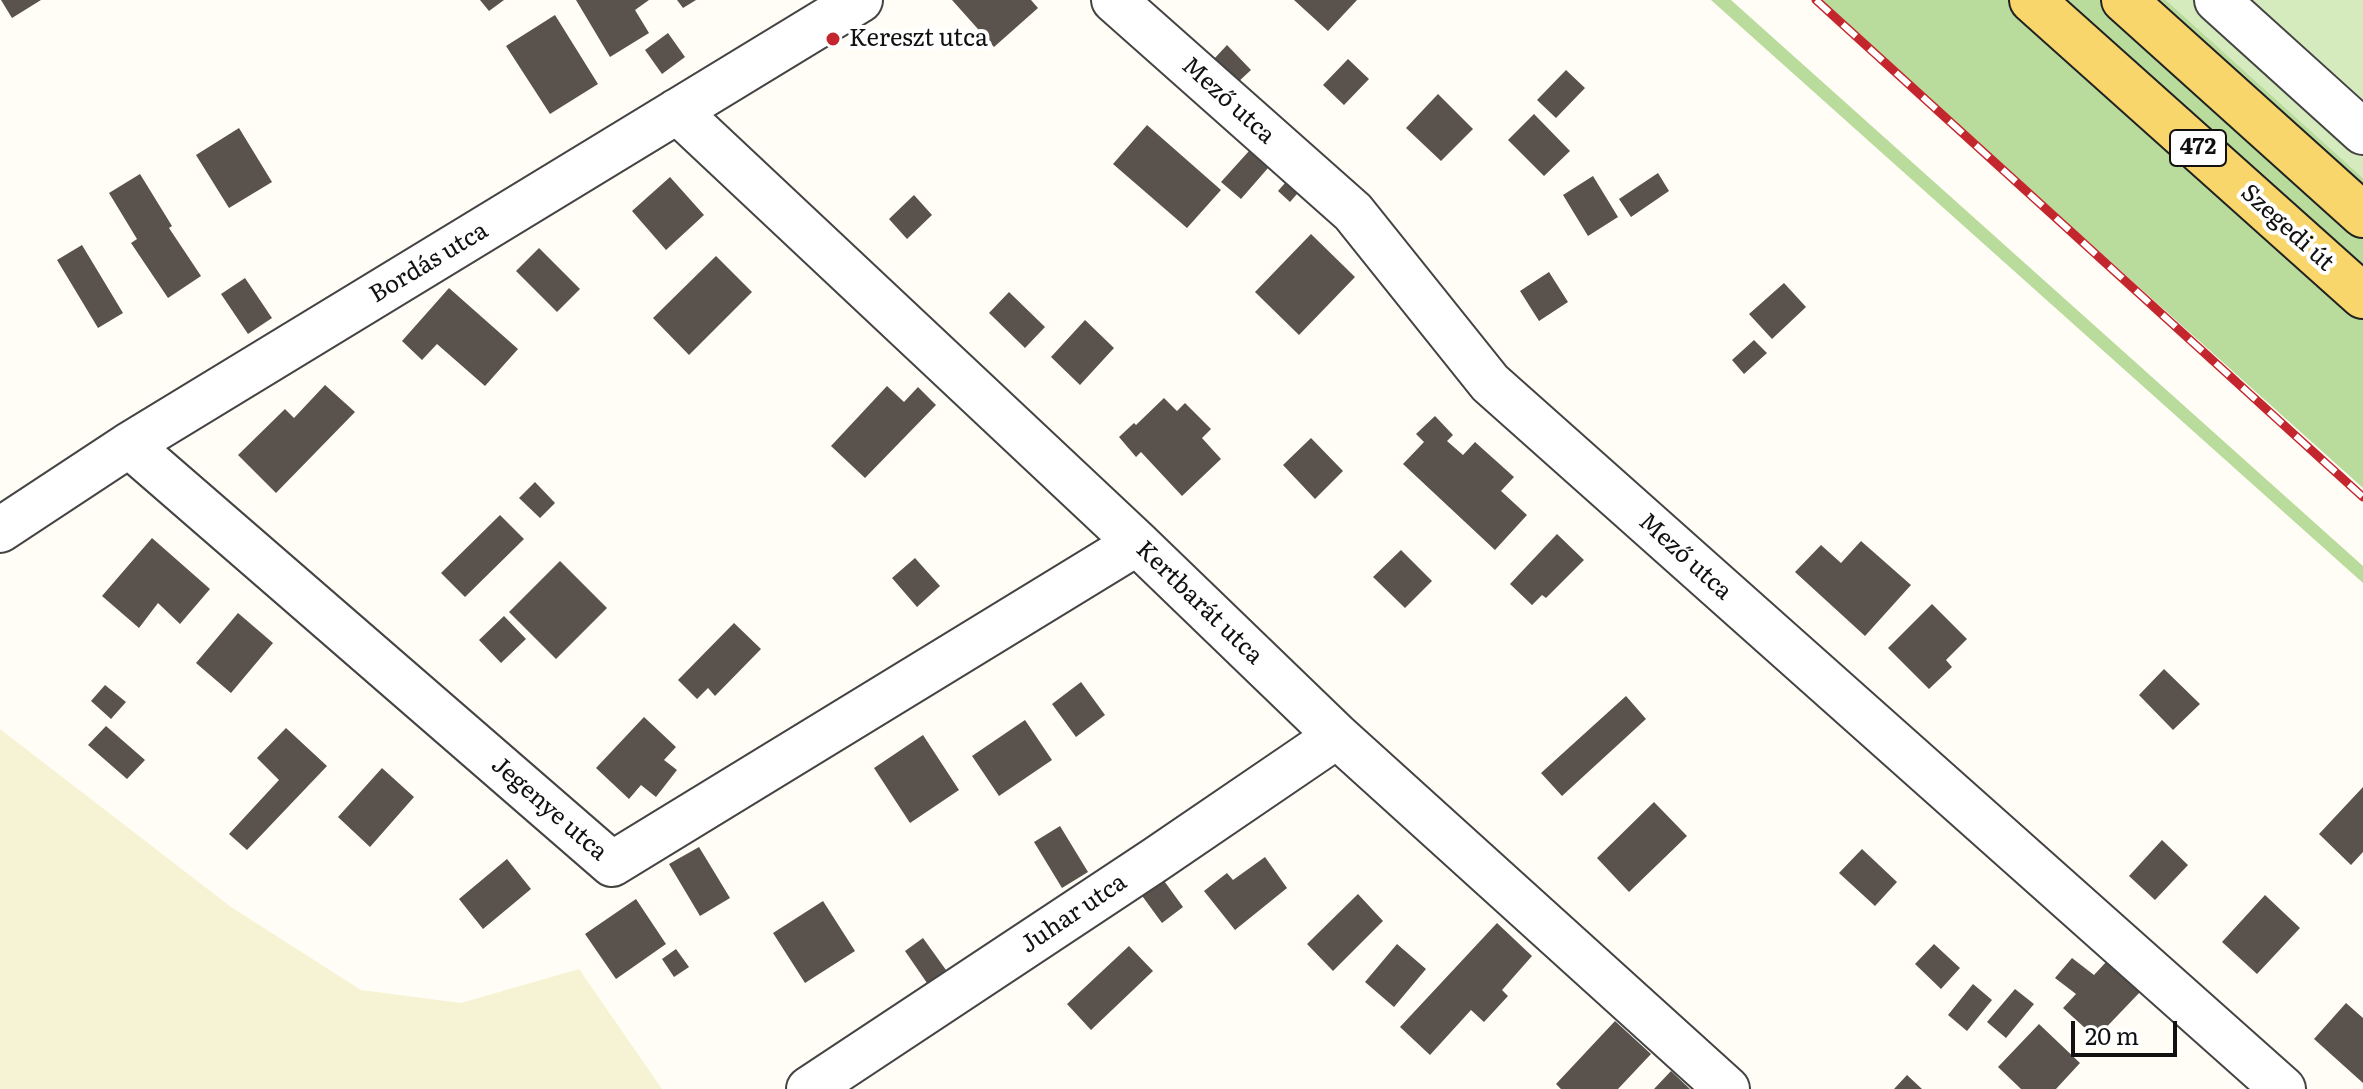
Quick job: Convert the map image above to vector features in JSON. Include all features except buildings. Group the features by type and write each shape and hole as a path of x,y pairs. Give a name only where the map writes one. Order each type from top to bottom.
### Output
{"main road":[{"name":"Szegedi út","path":"2032,0 2363,296"},
{"name":"472","path":"2124,0 2363,215"}],"street":[{"name":"Bordás utca","path":"0,530 129,445 860,0"},
{"name":"Mező utca","path":"1114,0 1353,212 1490,383 2283,1089"},
{"path":"2217,0 2363,132"},
{"name":"Kertbarát utca","path":"677,111 1137,543 1337,736 1727,1089"},
{"name":"Jegenye utca","path":"129,445 612,864 1137,543"},
{"name":"Juhar utca","path":"809,1089 1337,736"}],"shaded area":[{"path":"0,729 231,907 361,990 461,1003 579,969 662,1089 0,1089"}],"green space":[{"path":"1711,0 1731,0 2363,566 2363,583"},
{"path":"1819,0 2166,0 2363,178 2363,488"},
{"path":"2166,0 2363,0 2363,178"}],"railway":[{"path":"1816,0 2363,497"}],"place":[{"name":"Kereszt utca","path":"833,39"}]}
